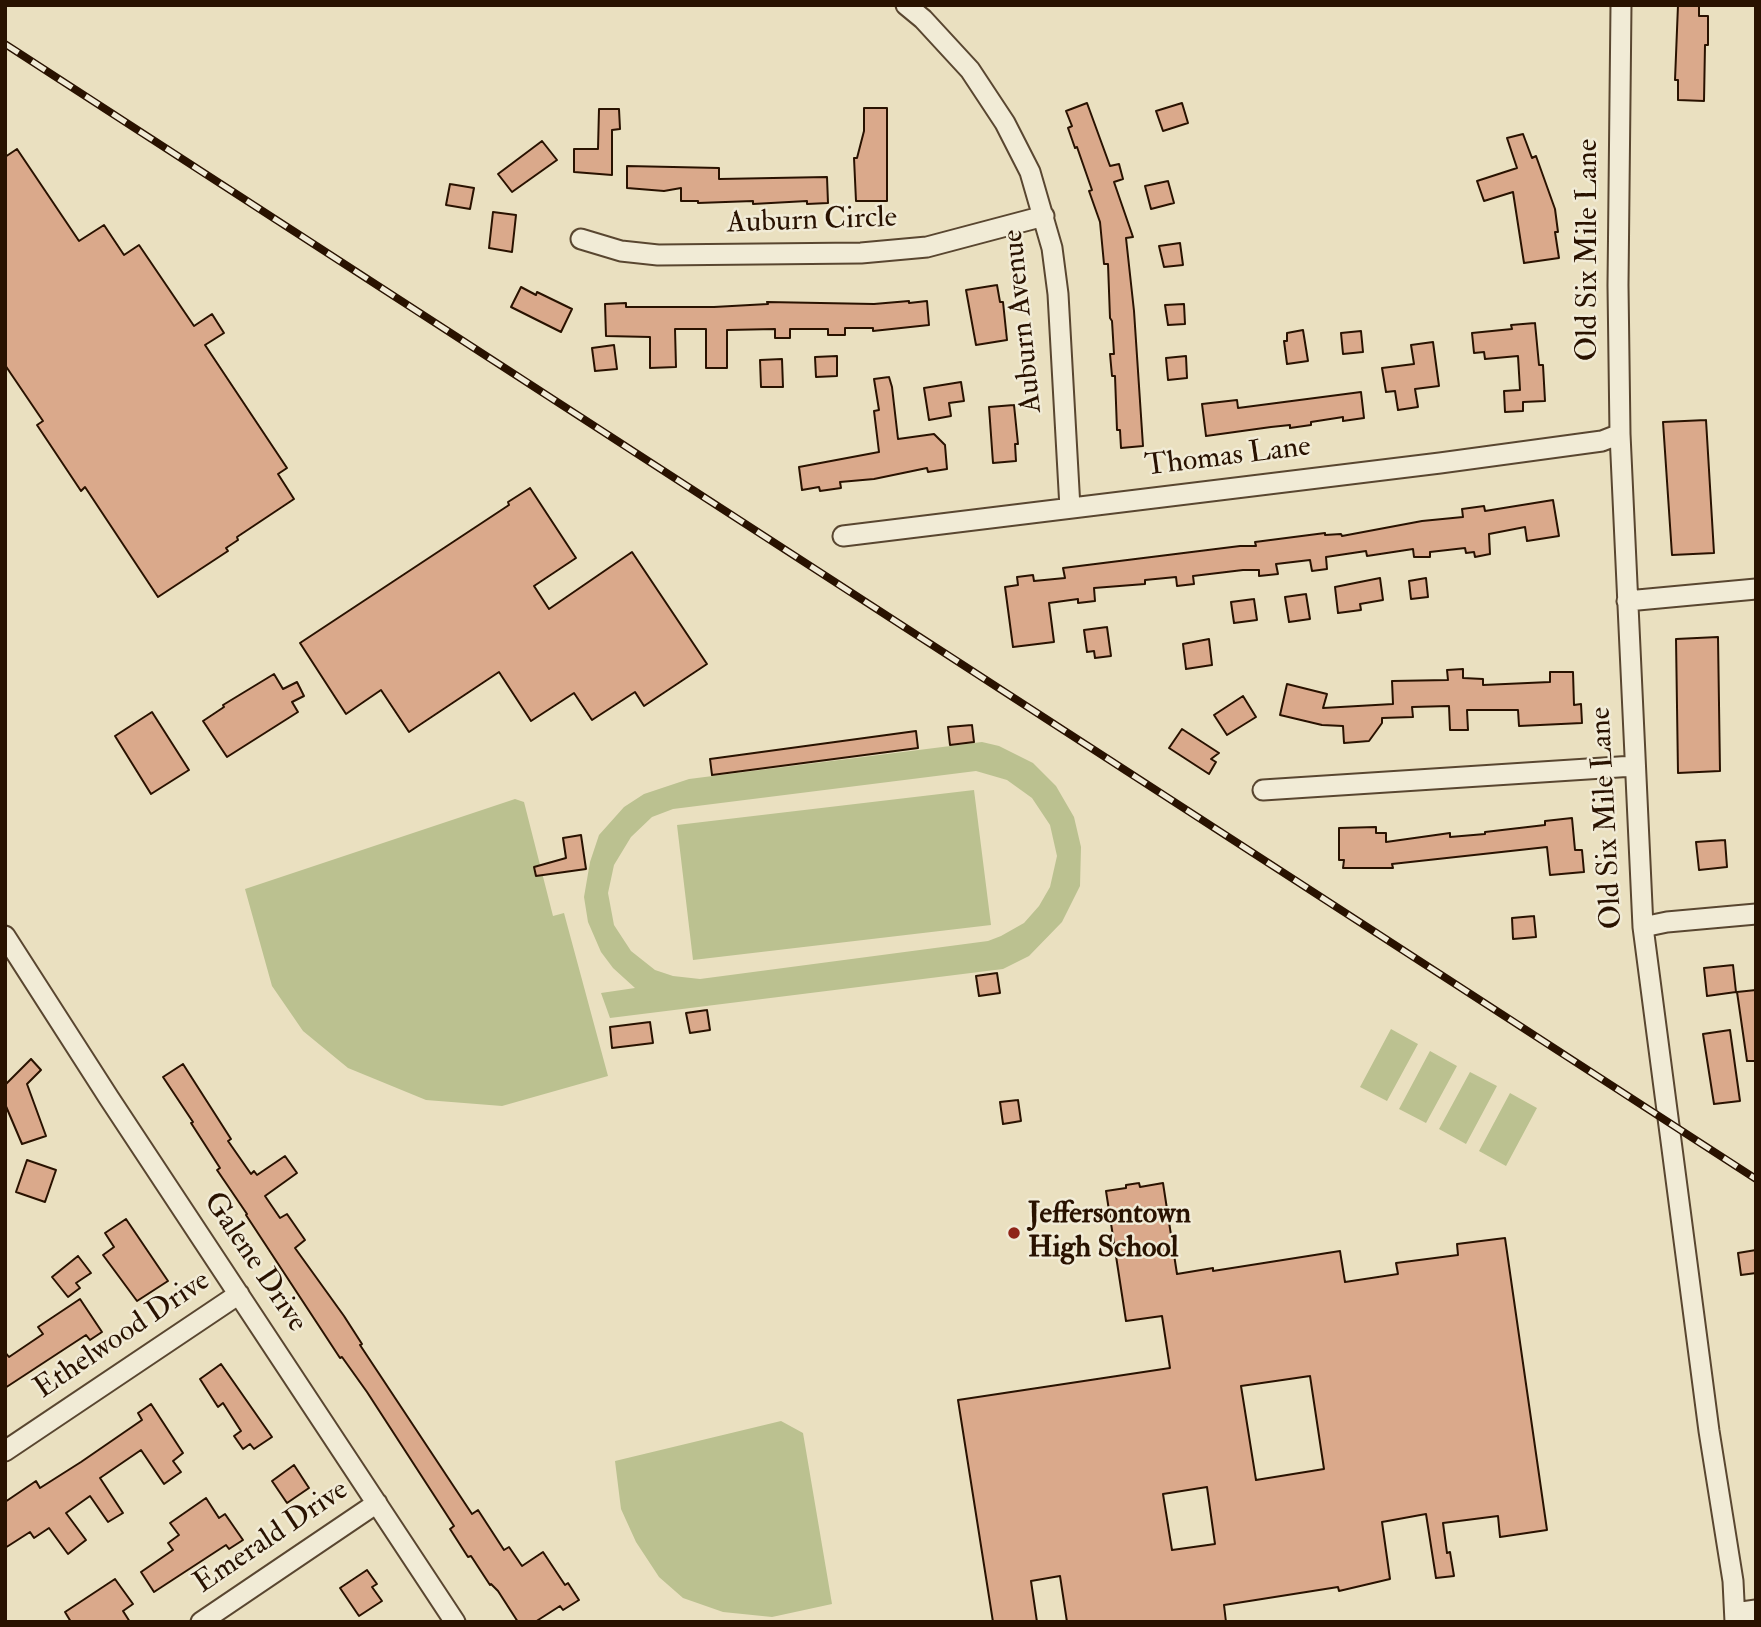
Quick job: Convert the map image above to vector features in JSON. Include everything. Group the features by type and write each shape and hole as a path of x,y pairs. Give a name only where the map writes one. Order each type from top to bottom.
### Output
{"street":[{"name":"Auburn Avenue","path":"906,5 923,19 970,70 1005,123 1030,172 1052,247 1058,294 1070,508"},
{"name":"Old Six Mile Lane","path":"1621,5 1618,271 1620,434 1643,927 1649,989 1709,1431 1733,1581 1735,1617"},
{"name":"Auburn Circle","path":"581,239 621,251 658,255 861,253 927,247 1044,216"},
{"name":"Thomas Lane","path":"842,536 1453,461 1602,441 1620,434"},
{"path":"1627,601 1756,589"},
{"path":"1263,790 1634,766"},
{"path":"1643,927 1667,922 1756,915"},
{"name":"Galene Drive","path":"5,936 455,1622"},
{"name":"Ethelwood Drive","path":"5,1451 239,1294"},
{"name":"Emerald Drive","path":"201,1622 377,1503"},
{"path":"1735,1617 1756,1610"}],"green space":[{"path":"982,742 999,746 1033,763 1056,786 1074,817 1081,847 1080,886 1062,922 1029,956 1003,969 610,1018 601,993 635,988 613,968 601,952 588,922 584,897 590,862 599,835 624,807 644,794 689,779","holes":["976,771 1007,780 1032,798 1050,825 1057,856 1050,887 1039,906 1024,923 988,941 700,979 673,976 655,970 631,951 614,925 608,893 614,865 631,837 652,817 673,809"]},
{"path":"974,790 991,925 693,960 677,825"},
{"path":"515,799 524,802 553,916 564,913 608,1076 502,1106 426,1100 348,1068 303,1031 272,986 245,889"},
{"path":"1391,1029 1418,1044 1387,1101 1360,1087"},
{"path":"1430,1051 1457,1066 1426,1123 1399,1109"},
{"path":"1470,1072 1497,1086 1466,1144 1439,1129"},
{"path":"1510,1093 1537,1108 1506,1166 1479,1151"},
{"path":"781,1421 803,1433 832,1604 772,1617 723,1612 683,1598 659,1577 636,1542 621,1509 615,1461"}],"building":[{"path":"1678,5 1699,5 1699,16 1708,16 1704,101 1678,100 1678,80 1675,80"},
{"path":"1087,103 1110,166 1119,164 1123,179 1114,182 1133,237 1126,238 1143,446 1121,448 1120,430 1117,430 1115,376 1112,376 1110,354 1114,354 1108,264 1104,264 1100,222 1089,191 1092,190 1068,128 1072,126 1066,111"},
{"path":"1182,103 1188,123 1163,131 1156,111"},
{"path":"864,108 887,108 887,201 856,201 854,158 857,158 864,131"},
{"path":"599,109 619,109 620,129 612,130 612,175 574,172 574,149 598,149"},
{"path":"1523,134 1532,158 1536,156 1555,209 1559,258 1524,263 1513,192 1484,201 1477,181 1517,168 1507,138"},
{"path":"542,141 557,160 512,192 498,174"},
{"path":"17,149 79,241 104,225 124,255 139,245 194,326 212,314 224,333 205,345 287,468 278,474 294,499 237,537 238,540 226,548 228,551 158,597 85,487 81,491 37,425 43,421 5,365 5,157"},
{"path":"627,166 719,168 719,179 827,177 828,203 681,201 681,188 664,191 627,188"},
{"path":"1168,181 1174,203 1151,209 1145,186"},
{"path":"450,184 474,188 470,209 446,205"},
{"path":"493,212 516,215 512,252 489,248"},
{"path":"1180,243 1183,265 1164,267 1159,246"},
{"path":"997,285 1000,302 1003,302 1007,340 976,345 966,290"},
{"path":"521,287 572,309 561,332 511,307"},
{"path":"927,301 929,325 873,331 873,328 845,328 845,335 828,335 828,329 790,329 790,338 775,338 775,329 727,330 727,368 706,368 706,329 675,329 676,367 650,368 650,337 606,336 605,304 626,303 626,307 714,307 768,304 767,302 874,304"},
{"path":"1184,304 1185,324 1168,325 1165,305"},
{"path":"1535,323 1539,365 1543,365 1545,401 1523,402 1523,411 1505,412 1504,391 1520,390 1518,356 1485,359 1484,352 1474,353 1472,333 1512,329 1511,325"},
{"path":"1303,330 1308,361 1287,364 1284,341 1287,341 1287,333"},
{"path":"1361,331 1363,352 1343,354 1341,333"},
{"path":"1433,342 1439,386 1415,389 1418,407 1398,410 1395,391 1386,392 1382,368 1414,364 1411,345"},
{"path":"614,345 617,369 595,371 592,348"},
{"path":"837,356 837,376 816,377 815,357"},
{"path":"1186,356 1187,378 1168,380 1166,358"},
{"path":"782,359 783,387 761,387 760,360"},
{"path":"889,377 898,439 934,434 945,445 947,469 928,472 927,468 874,479 840,482 841,488 820,491 819,487 802,490 799,467 879,452 874,411 879,410 874,379"},
{"path":"961,382 964,401 949,403 951,416 929,420 924,388"},
{"path":"1361,392 1364,418 1343,421 1343,417 1290,428 1290,425 1206,436 1202,404 1237,400 1238,408"},
{"path":"1014,405 1018,444 1015,444 1016,461 993,463 989,407"},
{"path":"1706,420 1714,553 1672,555 1663,422"},
{"path":"530,488 576,558 534,586 549,609 632,552 707,664 644,706 635,692 592,720 574,693 531,721 499,672 409,732 381,690 346,714 300,643 509,505 508,502"},
{"path":"1553,500 1559,536 1527,541 1525,527 1489,534 1490,554 1475,557 1474,552 1466,553 1465,548 1430,552 1430,557 1414,557 1413,549 1367,556 1366,551 1326,557 1327,569 1312,571 1310,560 1276,564 1278,574 1259,576 1259,570 1243,570 1193,576 1194,584 1177,586 1176,577 1145,580 1145,584 1094,588 1095,601 1078,603 1078,599 1049,603 1054,642 1013,647 1005,587 1018,585 1017,577 1033,575 1034,581 1065,578 1063,568 1256,546 1255,542 1325,533 1342,536 1422,521 1463,517 1462,509 1484,506 1485,511"},
{"path":"1380,578 1383,600 1360,604 1361,610 1338,613 1335,587"},
{"path":"1426,578 1428,597 1411,599 1409,581"},
{"path":"1306,594 1310,619 1289,622 1285,597"},
{"path":"1254,599 1257,620 1234,623 1231,602"},
{"path":"1107,627 1111,656 1095,658 1094,651 1087,652 1084,630"},
{"path":"1718,637 1720,771 1678,773 1676,639"},
{"path":"1209,639 1212,665 1186,669 1183,644"},
{"path":"1463,669 1463,678 1483,679 1483,685 1550,682 1550,672 1573,672 1574,705 1581,704 1582,723 1519,726 1518,710 1467,710 1468,730 1450,730 1449,706 1412,707 1413,717 1382,718 1382,723 1369,741 1344,743 1343,726 1322,725 1280,715 1287,684 1327,694 1323,708 1393,704 1392,681 1448,680 1447,670"},
{"path":"274,674 283,689 297,682 304,696 292,702 298,712 227,757 203,721 224,707 223,705"},
{"path":"1243,696 1256,717 1227,735 1214,715"},
{"path":"152,712 189,770 151,794 115,736"},
{"path":"972,725 974,742 950,745 948,727"},
{"path":"1182,729 1219,753 1211,759 1216,762 1209,774 1169,748"},
{"path":"916,731 918,748 712,775 710,759"},
{"path":"1572,818 1575,850 1582,850 1584,872 1550,875 1547,847 1392,864 1393,868 1343,868 1344,860 1339,860 1339,828 1376,827 1376,833 1386,833 1386,842 1450,833 1450,837 1485,834"},
{"path":"581,835 586,869 536,876 534,867 566,858 563,838"},
{"path":"1725,840 1727,867 1699,870 1696,842"},
{"path":"1534,916 1536,937 1513,939 1512,918"},
{"path":"1733,965 1736,992 1707,996 1704,968"},
{"path":"997,973 1000,993 979,996 976,976"},
{"path":"1756,990 1756,1061 1747,1061 1737,992"},
{"path":"707,1010 710,1030 690,1033 686,1013"},
{"path":"650,1022 653,1043 612,1048 610,1027"},
{"path":"1730,1030 1740,1101 1714,1104 1703,1034"},
{"path":"31,1059 41,1070 27,1084 46,1136 22,1144 5,1104 5,1085"},
{"path":"183,1064 231,1139 228,1141 251,1174 254,1171 257,1175 285,1156 297,1173 265,1196 280,1218 287,1214 305,1240 295,1248 344,1316 362,1344 360,1345 472,1514 478,1510 504,1550 509,1547 522,1566 543,1552 565,1585 568,1583 579,1600 563,1610 560,1606 535,1622 518,1622 498,1591 490,1585 471,1556 468,1557 450,1529 454,1526 367,1392 342,1357 340,1358 246,1215 217,1170 220,1168 191,1123 193,1122 163,1077"},
{"path":"1018,1100 1021,1121 1003,1124 1000,1102"},
{"path":"27,1160 56,1170 45,1202 16,1192"},
{"path":"1139,1183 1140,1187 1163,1183 1177,1274 1340,1251 1345,1282 1398,1274 1396,1263 1458,1255 1457,1244 1505,1238 1547,1530 1500,1537 1498,1516 1443,1523 1447,1553 1450,1552 1454,1576 1436,1578 1426,1514 1382,1522 1390,1579 1339,1591 1338,1587 1224,1605 1226,1622 1067,1622 1060,1576 1031,1581 1037,1622 993,1622 958,1400 1170,1368 1162,1316 1126,1321 1106,1191 1126,1188 1126,1185","holes":["1310,1376 1324,1469 1256,1480 1241,1386","1207,1487 1215,1544 1172,1550 1163,1494"]},
{"path":"126,1219 168,1281 137,1301 103,1255 114,1247 105,1233"},
{"path":"1756,1250 1756,1273 1741,1275 1738,1253"},
{"path":"78,1256 91,1273 76,1283 80,1288 68,1297 52,1277"},
{"path":"80,1299 102,1332 90,1340 86,1335 5,1388 5,1352 9,1357 43,1334 38,1327"},
{"path":"221,1364 272,1437 254,1449 250,1444 243,1449 234,1436 241,1431 223,1403 218,1407 200,1379"},
{"path":"151,1404 183,1453 173,1461 181,1472 164,1484 141,1450 100,1478 123,1513 108,1522 90,1496 66,1513 86,1540 68,1554 49,1528 34,1538 30,1532 5,1548 5,1502 36,1481 40,1488 81,1462 142,1420 138,1413"},
{"path":"294,1465 309,1488 287,1503 272,1481"},
{"path":"206,1498 219,1518 225,1514 243,1540 229,1549 226,1545 154,1592 141,1572 173,1550 168,1543 179,1535 170,1523"},
{"path":"367,1570 377,1584 372,1587 382,1601 359,1616 340,1588"},
{"path":"115,1579 133,1604 123,1611 130,1622 71,1622 65,1612"}],"railway":[{"path":"5,44 1756,1179"}],"place":[{"name":"Jeffersontown High School","path":"1014,1233"}]}
